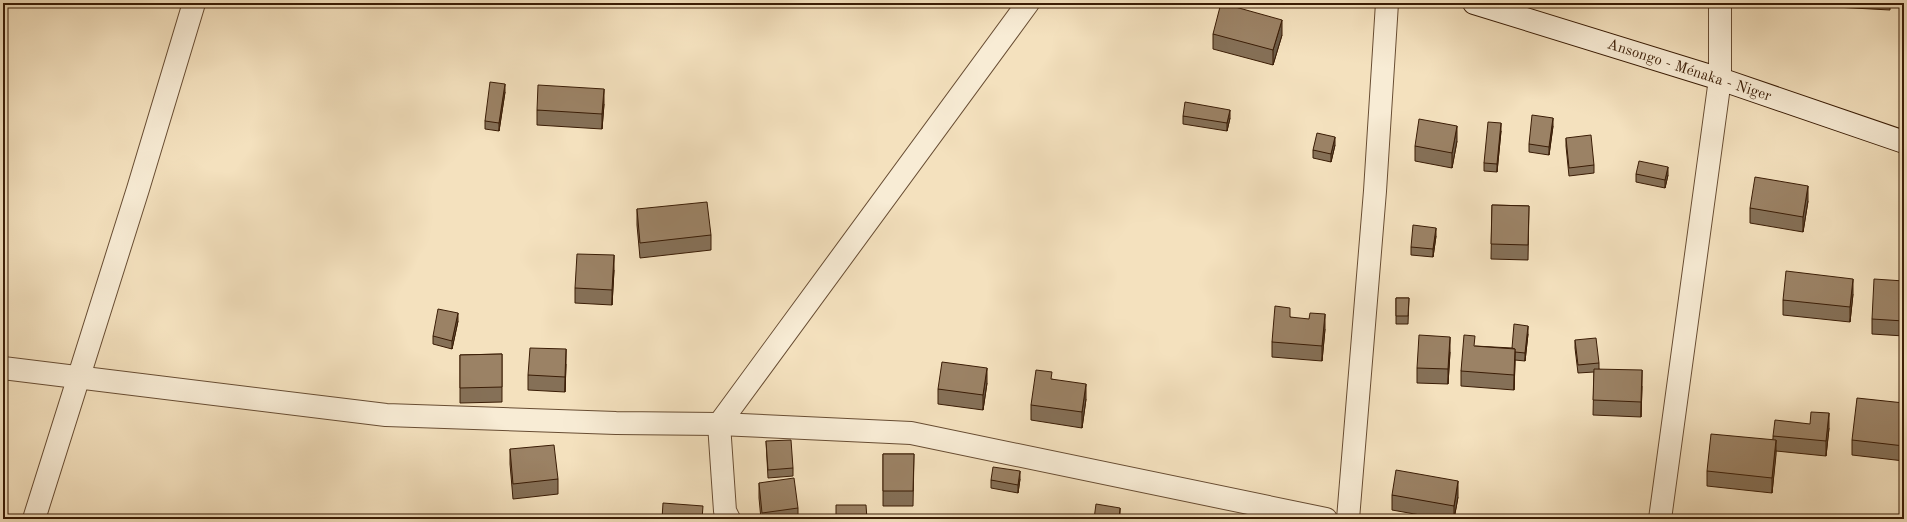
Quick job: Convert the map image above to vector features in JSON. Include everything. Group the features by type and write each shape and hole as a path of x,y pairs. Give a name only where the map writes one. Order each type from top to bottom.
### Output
{"street":[{"path":"34,519 138,190 194,3"},
{"path":"729,519 725,511 719,424 1028,3"},
{"path":"1348,519 1375,191 1387,3"},
{"name":"Ansongo - Ménaka - Niger","path":"1474,3 1720,80 1904,142"},
{"path":"1660,519 1720,80 1720,3"},
{"path":"3,368 386,415 616,423 719,424 911,433 1326,519"}],"building":[{"path":"1221,3 1282,20 1273,50 1213,34"},
{"path":"490,82 505,84 499,123 485,121"},
{"path":"538,85 604,89 602,114 537,110"},
{"path":"1185,102 1230,110 1227,123 1183,116"},
{"path":"1532,115 1553,118 1549,147 1529,144"},
{"path":"1419,119 1457,126 1452,153 1415,146"},
{"path":"1488,122 1501,123 1497,164 1484,163"},
{"path":"1317,133 1335,137 1331,154 1313,150"},
{"path":"1591,135 1594,165 1569,168 1566,138"},
{"path":"1639,161 1668,167 1665,180 1636,174"},
{"path":"1755,177 1808,186 1803,217 1750,208"},
{"path":"707,202 711,235 640,243 637,209"},
{"path":"1492,205 1529,206 1528,245 1491,244"},
{"path":"1413,225 1436,228 1433,249 1411,247"},
{"path":"577,254 614,255 612,290 575,288"},
{"path":"1786,271 1853,279 1850,307 1783,300"},
{"path":"1874,279 1904,281 1904,321 1872,319"},
{"path":"1396,298 1409,298 1408,316 1396,316"},
{"path":"1275,306 1290,308 1290,317 1309,319 1310,313 1325,314 1322,346 1272,342"},
{"path":"438,309 458,313 452,341 433,336"},
{"path":"1514,324 1528,326 1525,353 1515,352 1515,349 1512,348"},
{"path":"1419,335 1450,337 1448,369 1417,368"},
{"path":"1464,335 1475,336 1474,346 1515,349 1514,375 1461,371"},
{"path":"1596,338 1599,363 1578,365 1575,340"},
{"path":"530,348 566,349 565,377 528,375"},
{"path":"502,354 502,387 460,388 460,355"},
{"path":"942,362 987,368 983,395 938,389"},
{"path":"1594,369 1642,370 1641,402 1593,400"},
{"path":"1036,370 1052,372 1051,379 1086,384 1082,412 1031,405"},
{"path":"1857,398 1904,403 1904,446 1852,440"},
{"path":"1811,412 1829,413 1826,441 1773,436 1775,420 1810,424"},
{"path":"1711,434 1776,440 1772,478 1707,471"},
{"path":"791,440 793,468 768,470 766,441"},
{"path":"554,445 558,479 513,484 510,449"},
{"path":"883,454 914,454 913,491 883,491"},
{"path":"993,467 1020,471 1018,485 991,480"},
{"path":"1396,470 1458,481 1454,506 1392,495"},
{"path":"794,478 798,508 762,513 759,483"},
{"path":"663,503 703,506 702,519 662,519"},
{"path":"1096,504 1120,508 1119,519 1094,519"},
{"path":"836,505 866,505 867,519 836,519"}]}
